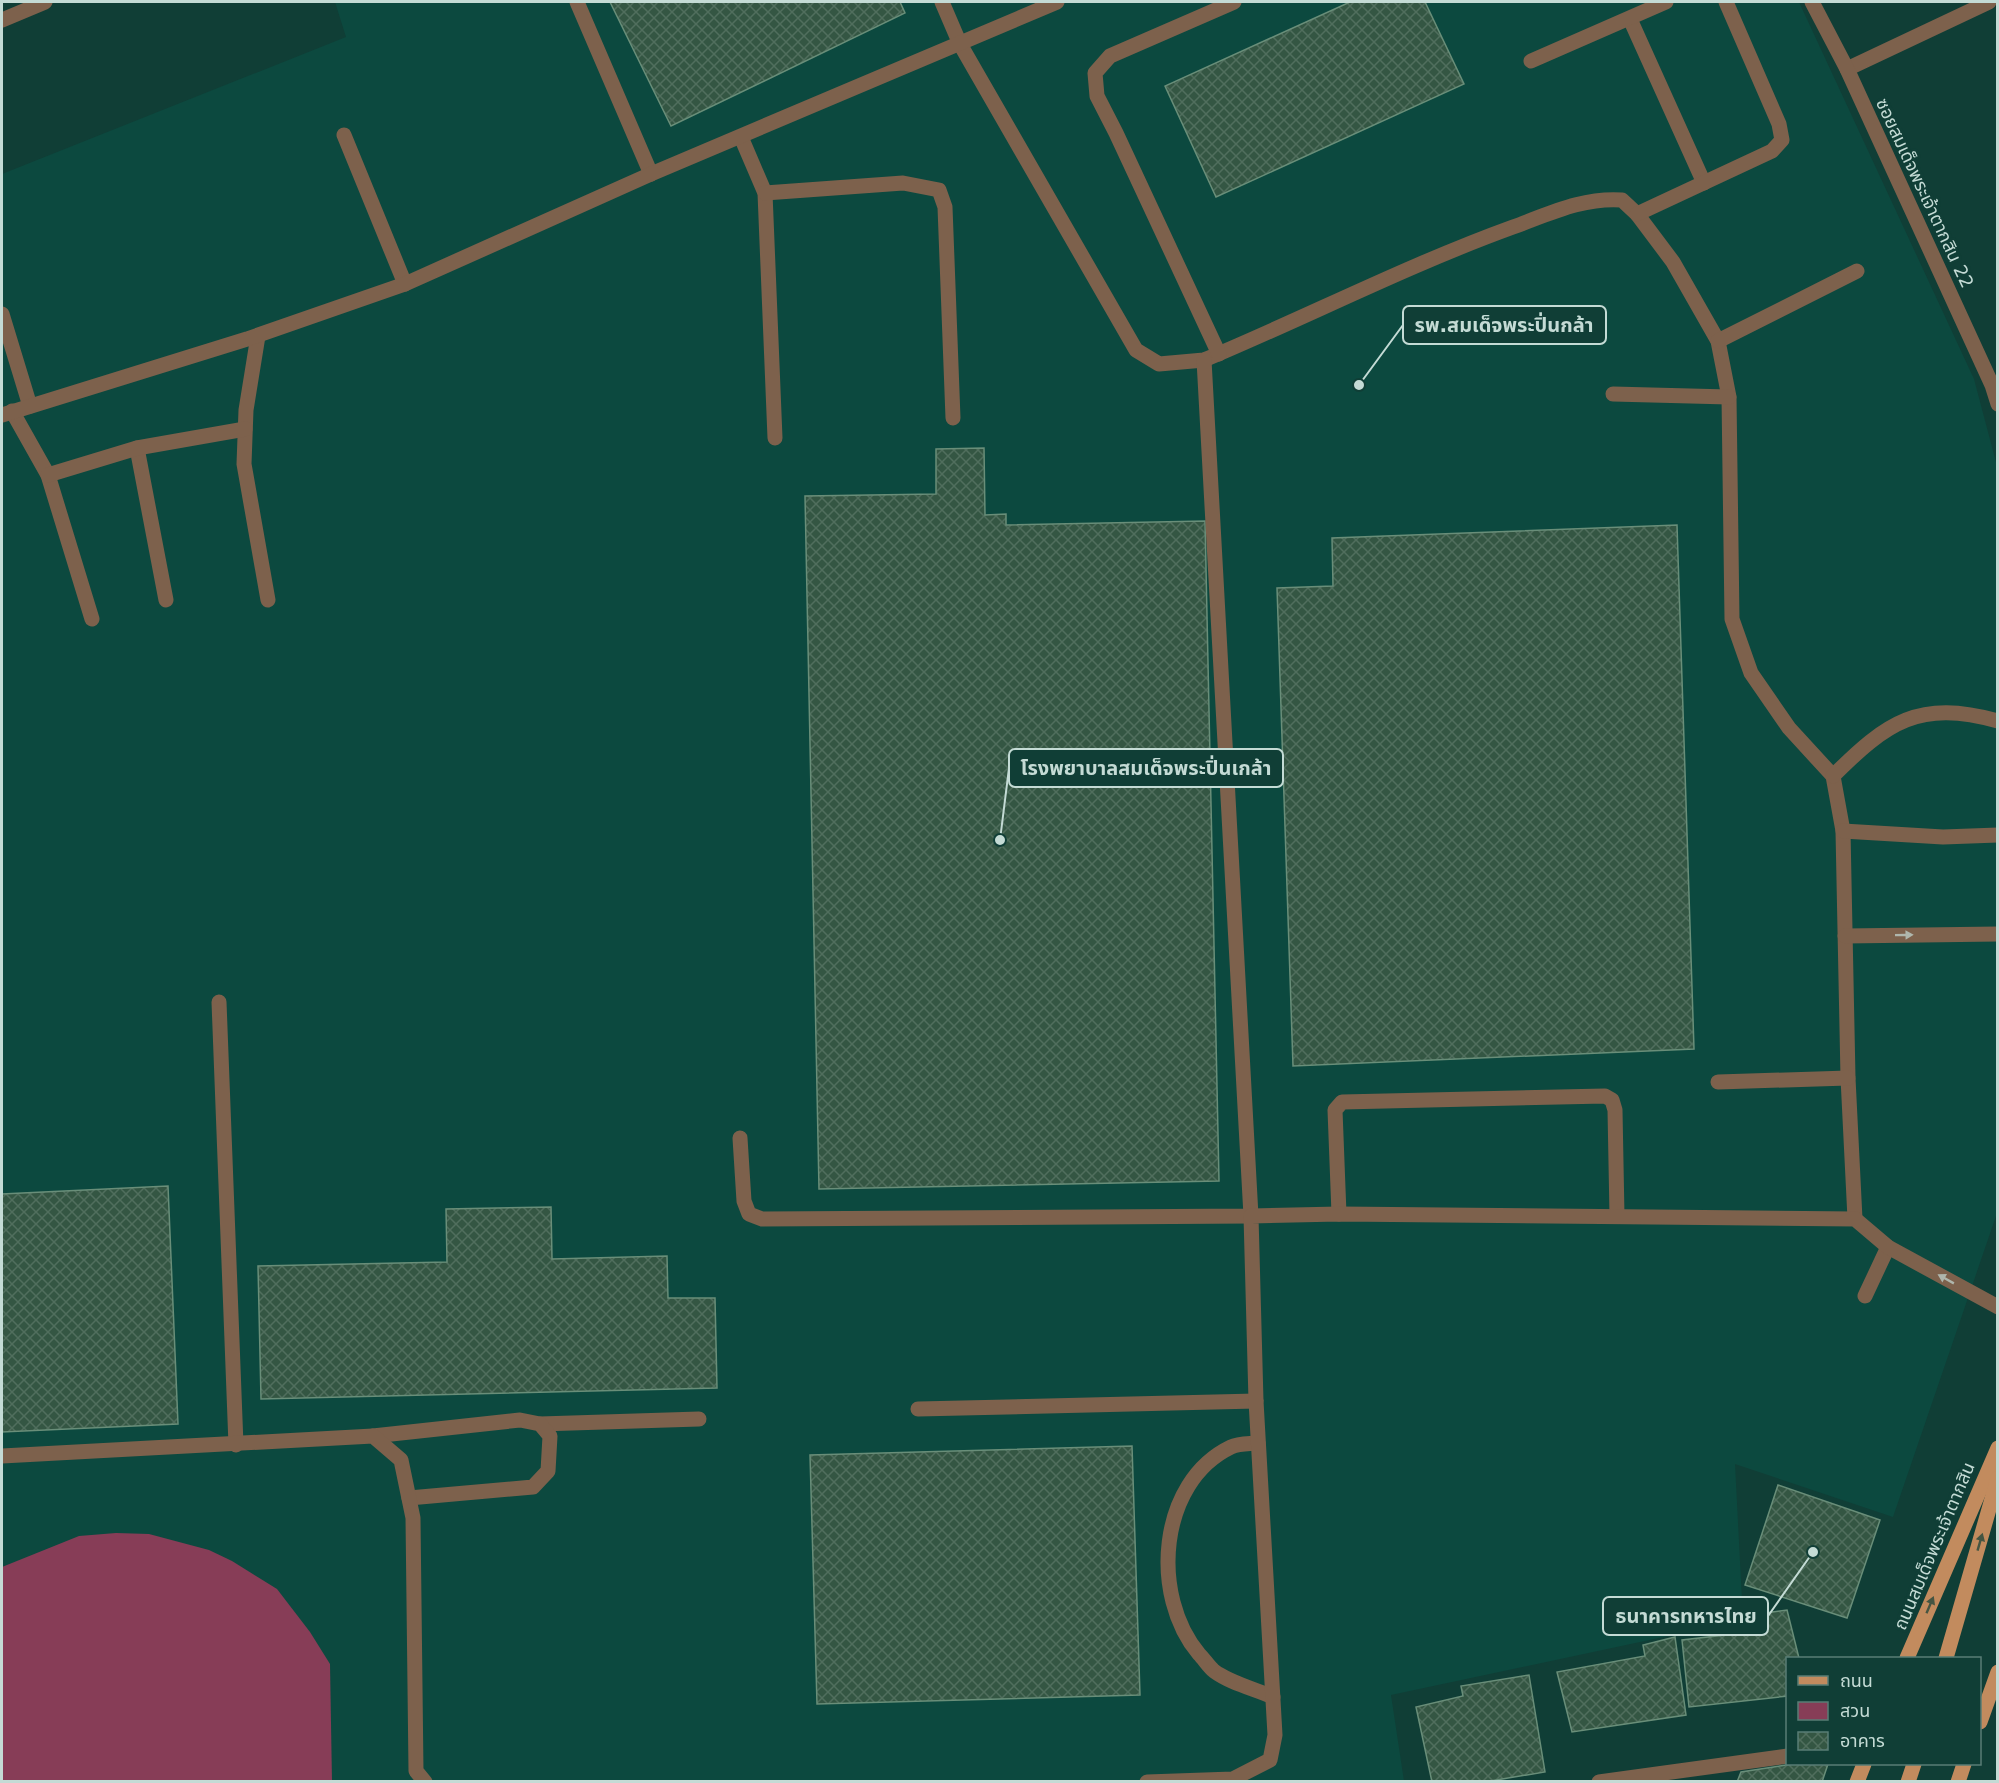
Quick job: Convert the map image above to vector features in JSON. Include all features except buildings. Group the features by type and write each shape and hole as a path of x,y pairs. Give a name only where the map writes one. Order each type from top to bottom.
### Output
{"main road":[{"name":"ถนนสมเด็จพระเจ้าตากสิน","path":"1908,1657 1998,1448"},
{"name":"ถนนสมเด็จพระเจ้าตากสิน","path":"1947,1657 1998,1478"},
{"path":"1981,1719 1998,1672"},
{"path":"1857,1782 1864,1765"},
{"path":"1908,1782 1914,1765"},
{"path":"1958,1782 1964,1765"}],"street":[{"path":"2,20 45,2"},
{"path":"577,2 651,174"},
{"path":"942,2 960,44 1136,350 1159,364 1204,360 1467,243 1573,205 1603,198 1622,200 1637,214 1673,262 1718,341 1729,397 1732,619 1751,673 1789,728 1833,776 1843,831 1848,1078 1855,1219"},
{"path":"92,619 48,475 7,413 258,336 405,284 651,174 1057,2"},
{"path":"1219,354 1116,133 1096,96 1095,74 1110,56 1234,2"},
{"path":"1531,61 1666,2"},
{"path":"1637,214 1772,151 1782,140 1779,124 1726,2"},
{"name":"ซอยสมเด็จพระเจ้าตากสิน 22","path":"1812,2 1847,69 1992,385 1998,404"},
{"path":"1847,69 1989,2"},
{"path":"1630,19 1704,183"},
{"path":"344,135 405,284"},
{"path":"741,137 765,193 776,438"},
{"path":"765,193 903,183 939,189 945,207 952,418"},
{"path":"1718,341 1857,270"},
{"path":"2,314 30,406"},
{"path":"258,336 245,429 244,464 268,600"},
{"path":"1147,1782 1233,1779 1270,1760 1275,1735 1256,1401 1251,1216 1204,360"},
{"path":"1613,394 1729,397"},
{"path":"48,475 137,448 245,429"},
{"path":"137,448 166,600"},
{"path":"1833,776 1879,733 1908,717 1937,713 1965,714 1998,721"},
{"path":"1843,831 1943,837 1998,835"},
{"path":"1845,936 1998,934"},
{"path":"219,1002 236,1444"},
{"path":"1718,1082 1848,1078"},
{"path":"1339,1214 1335,1110 1342,1102 1605,1096 1612,1100 1615,1110 1617,1216"},
{"path":"740,1138 744,1201 749,1214 762,1219 1339,1214 1855,1219 1888,1247 1998,1307"},
{"path":"1865,1296 1888,1247"},
{"path":"918,1409 1256,1401"},
{"path":"2,1456 373,1436 520,1420 540,1424 699,1419"},
{"path":"410,1498 533,1487 548,1471 550,1436 540,1424"},
{"path":"373,1436 401,1460 413,1518 419,1778"},
{"path":"1258,1443 1233,1446 1209,1460 1183,1496 1168,1541 1169,1592 1176,1616 1191,1644 1214,1671 1273,1697"},
{"path":"1599,1782 1786,1756"}],"shaded area":[{"path":"335,2 1799,2 1974,379 1997,466 1997,1213 1893,1517 1735,1464 1743,1620 1391,1695 1404,1781 2,1782 2,174 346,37"}],"green space":[{"path":"116,1533 149,1534 209,1550 232,1561 277,1589 310,1632 330,1664 332,1781 2,1781 2,1567 79,1536"}],"place":[{"name":"รพ.สมเด็จพระปิ่นกล้า","path":"1359,385"},
{"name":"โรงพยาบาลสมเด็จพระปิ่นเกล้า","path":"1000,840"},
{"name":"ธนาคารทหารไทย","path":"1813,1552"}]}
